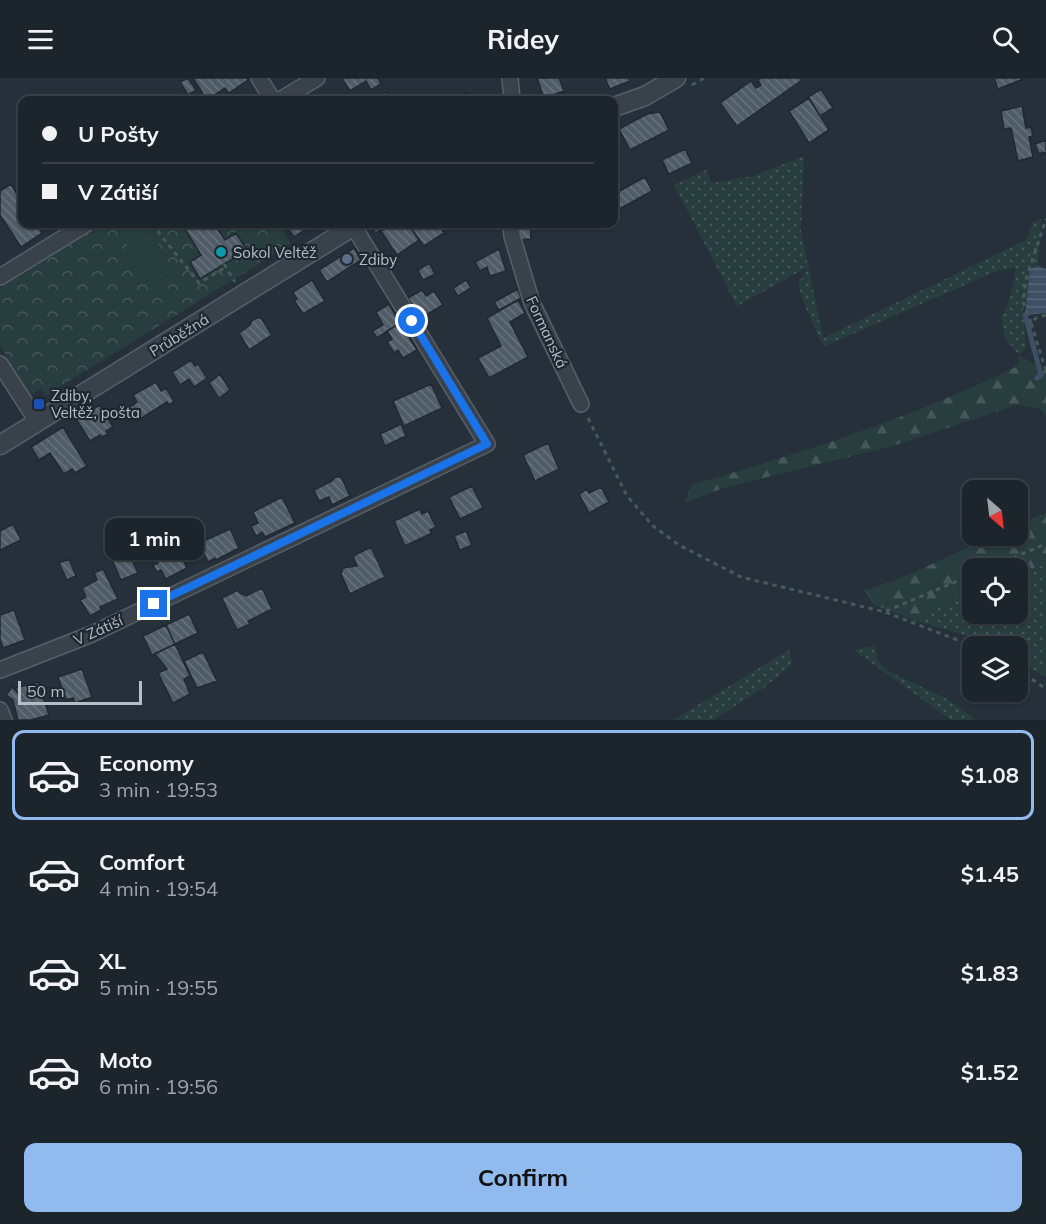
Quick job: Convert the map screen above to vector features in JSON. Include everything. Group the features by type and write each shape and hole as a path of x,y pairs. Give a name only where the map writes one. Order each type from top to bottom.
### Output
{"street":[{"path":"259,78 270,96"},
{"path":"287,96 317,78"},
{"path":"510,78 512,96"},
{"path":"618,106 645,96 676,78"},
{"path":"0,277 80,228"},
{"name":"Průběžná","path":"0,445 348,228"},
{"name":"V Zátiší","path":"0,670 92,634 487,444 356,228"},
{"name":"Formanská","path":"511,228 532,303 581,404"},
{"path":"0,364 37,421"},
{"path":"0,710 4,720"}],"path":[{"path":"1046,219 1034,253 1023,302 1046,371"},
{"path":"155,228 199,283 225,266 234,279"},
{"path":"1031,323 1036,318 1046,315"},
{"path":"581,404 627,496 652,526 679,545 741,577 885,612 962,642"},
{"path":"1012,558 1046,544"},
{"path":"885,612 962,579"},
{"path":"1028,677 1046,689"}],"green space":[{"path":"804,156 801,231 823,338 1026,240 1033,222 1041,219 1038,266 1030,269 1027,299 1023,309 1026,348 1019,355 1005,338 1001,317 1009,301 1015,267 997,271 825,346 805,306 798,284 808,267 737,306 674,185 706,170 712,183 753,176"},
{"path":"96,228 122,228 118,230 172,268 148,228 184,228 201,255 190,262 200,279 247,250 236,233 225,240 217,228 281,228 291,244 45,396 41,389 31,395 0,346 0,288"},
{"path":"148,228 172,269 149,282 118,230"},
{"path":"1019,355 1046,371 1046,416 1039,408 1017,405 889,447 723,488 684,503 691,485 816,447 898,418 1018,366"},
{"path":"1046,513 1046,564 1028,570 1028,558 962,558 962,596 913,620 873,604 865,590 897,580 971,546 1028,546 1028,520"},
{"path":"1046,564 1046,677 1028,667 1028,636 967,636 913,620 962,596 962,624 1028,624 1028,570"},
{"path":"875,645 878,662 890,672 951,701 976,720 951,720 853,650"},
{"path":"789,650 792,664 765,687 713,720 673,720"}],"water":[{"path":"1038,266 1046,269 1046,313 1025,315 1030,269"}],"building":[{"path":"188,78 196,90 188,95 180,82"},
{"path":"193,78 247,78 248,80 229,93 225,88 213,96 204,96"},
{"path":"342,78 378,78 381,84 371,90 366,81 350,91"},
{"path":"537,78 559,78 564,91 543,96"},
{"path":"605,78 629,78 630,81 610,89"},
{"path":"761,78 800,78 802,80 737,126 720,103 751,81 756,88 761,85 758,80"},
{"path":"994,78 1026,78 998,89"},
{"path":"821,89 833,108 820,116 808,97"},
{"path":"809,98 829,130 809,143 789,111"},
{"path":"1022,106 1026,128 1031,127 1033,136 1029,137 1033,157 1018,161 1011,128 1004,129 1001,111"},
{"path":"660,112 669,130 630,150 619,129 647,114"},
{"path":"1046,140 1046,154 1043,152 1039,154 1035,144"},
{"path":"685,149 692,163 669,174 662,160"},
{"path":"645,177 652,191 618,210 618,192"},
{"path":"11,184 18,196 18,228 39,228 42,233 21,247 0,215 0,191"},
{"name":"Sokol Veltěž","path":"184,228 217,228 225,240 236,233 247,250 200,279 190,262 201,255"},
{"path":"288,228 308,228 294,237"},
{"path":"386,228 411,228 419,240 397,255 381,231"},
{"path":"411,228 441,228 444,233 424,246"},
{"path":"517,228 530,228 531,239 518,240"},
{"path":"354,248 361,260 327,282 319,270"},
{"path":"499,249 506,271 490,276 487,267 480,271 475,262"},
{"path":"429,263 435,274 423,280 418,270"},
{"path":"312,280 325,301 303,314 294,300 297,299 293,292"},
{"path":"466,280 471,288 458,296 453,288"},
{"path":"518,289 521,298 499,310 494,302"},
{"path":"422,290 426,296 434,291 443,305 421,318 408,298"},
{"path":"518,300 525,313 510,322 528,357 489,378 478,358 501,346 487,318"},
{"path":"389,304 400,323 377,338 372,331 383,325 376,312"},
{"path":"256,318 261,318 272,335 249,350 239,333"},
{"path":"400,323 417,350 403,358 398,350 394,353 387,342 392,339 387,331"},
{"path":"191,360 195,366 198,364 207,378 194,387 189,379 180,385 172,372"},
{"path":"220,374 230,390 219,398 209,383"},
{"path":"156,382 161,391 166,388 174,401 169,405 167,402 137,421 129,408 137,402 133,395"},
{"path":"431,384 442,408 404,426 393,401"},
{"path":"100,405 113,427 106,431 108,434 102,437 100,435 90,441 76,419"},
{"path":"401,424 406,436 385,446 380,434"},
{"path":"63,427 87,466 75,473 72,469 64,474 50,453 39,460 31,447"},
{"path":"548,443 559,469 535,481 523,455"},
{"path":"335,477 341,477 350,496 332,505 329,497 319,501 314,490 332,481"},
{"path":"472,486 483,508 460,519 449,497"},
{"path":"601,487 609,502 589,513 579,494 587,489 589,493"},
{"path":"282,497 295,523 265,537 262,532 256,536 251,526 258,523 253,512"},
{"path":"420,509 422,514 428,511 436,527 430,530 432,533 405,546 394,521"},
{"path":"13,524 21,540 0,550 0,531"},
{"path":"230,529 239,548 208,562 199,543"},
{"path":"466,531 472,545 460,550 454,536"},
{"path":"191,538 197,552 190,556 183,542"},
{"path":"122,539 138,573 121,580 106,547"},
{"path":"176,546 187,568 166,579 161,570 157,572 153,565 158,563 155,556"},
{"path":"371,547 385,577 350,594 341,574 343,568 357,566 353,556"},
{"path":"69,559 76,576 67,580 59,563"},
{"path":"103,569 118,599 100,607 101,610 90,616 80,600 86,597 82,588 97,580 94,573"},
{"path":"262,588 272,609 248,621 250,624 237,630 222,598 238,590 246,596"},
{"path":"14,610 25,640 3,648 0,639 0,615"},
{"path":"189,614 198,633 175,644 166,625"},
{"path":"166,625 175,644 152,655 143,636"},
{"path":"175,644 190,676 184,679 190,694 173,703 158,673 167,669 155,654"},
{"path":"203,652 217,681 197,688 184,661"},
{"path":"82,669 92,697 75,703 73,698 66,700 58,677"},
{"path":"38,682 49,715 31,720 18,720 13,700 6,695 12,687 17,692 16,688"}],"waterway":[{"path":"1030,312 1025,315 1041,375 1037,378"}],"place":[{"name":"Sokol Veltěž","path":"221,252"},
{"name":"Zdiby","path":"347,259"},
{"name":"Zdiby, Veltěž, pošta","path":"39,404"}],"route":[{"path":"154,604 487,444 412,321"}]}
